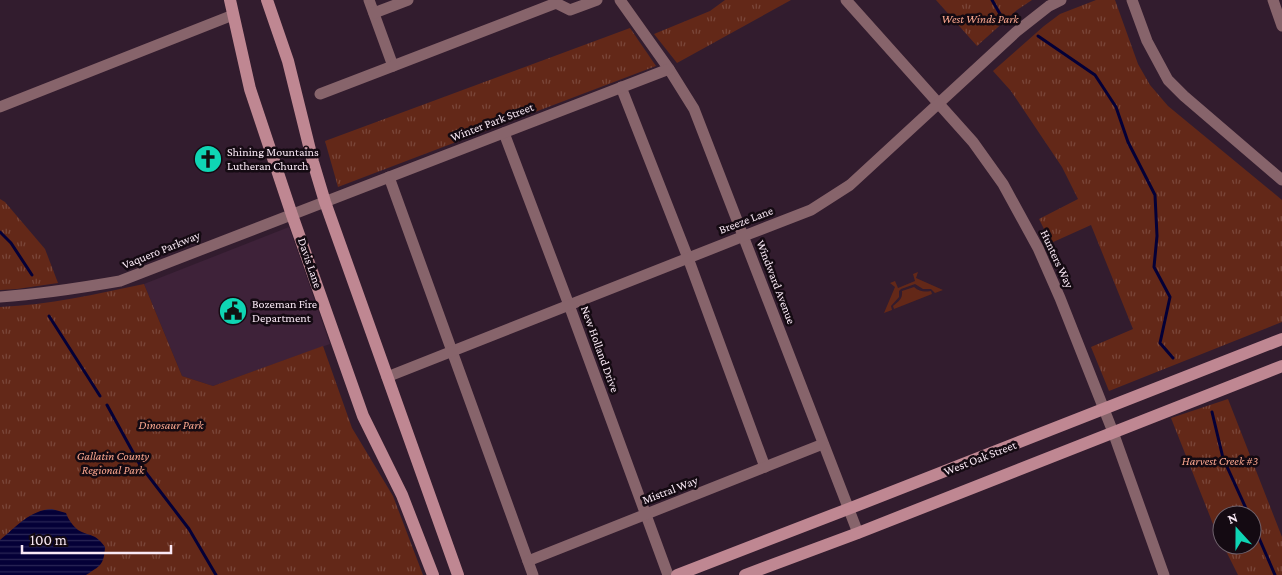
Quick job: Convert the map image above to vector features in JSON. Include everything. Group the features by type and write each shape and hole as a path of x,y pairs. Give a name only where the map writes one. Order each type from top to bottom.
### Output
{"main road":[{"name":"Davis Lane","path":"230,0 250,89 292,214 364,416 402,495 433,575"},
{"path":"267,0 288,61 325,202 456,573"},
{"name":"West Oak Street","path":"677,575 1282,339"},
{"name":"West Oak Street","path":"745,575 858,533 1282,366"}],"street":[{"path":"369,0 393,66"},
{"path":"374,13 408,0"},
{"path":"320,94 545,3 556,3 570,10 597,0"},
{"name":"Windward Avenue","path":"620,0 669,69 694,110 858,533"},
{"name":"Hunters Way","path":"846,0 974,142 1003,184 1038,248 1060,298 1113,432 1164,575"},
{"name":"Breeze Lane","path":"387,377 811,210 850,185 1016,32 1048,6 1060,0"},
{"path":"1132,0 1147,41 1168,80 1184,96 1280,174"},
{"path":"1273,0 1282,26"},
{"path":"0,107 233,15"},
{"name":"Winter Park Street","path":"325,202 669,69"},
{"path":"621,87 688,258 765,467"},
{"name":"New Holland Drive","path":"504,133 668,575"},
{"path":"390,177 533,575"},
{"name":"Vaquero Parkway","path":"0,297 64,291 120,281 325,202"},
{"name":"Mistral Way","path":"528,561 823,444"}],"shaded area":[{"path":"289,227 330,344 213,386 182,376 144,284"},
{"path":"52,509 66,513 78,530 95,537 102,543 105,547 104,558 100,564 86,575 0,575 0,540 30,516 37,512"}],"green space":[{"path":"725,0 791,0 677,63 654,34 710,11"},
{"name":"West Winds Park","path":"936,0 1032,0 1017,10 977,46"},
{"path":"1096,0 1115,0 1138,64 1150,85 1168,106 1282,200 1282,322 1109,391 1091,347 1133,329 1091,225 1051,243 1039,219 1078,199 1062,167 1011,91 993,71 1060,14"},
{"path":"630,28 656,66 338,187 325,141"},
{"path":"0,199 5,202 45,249 58,283 0,290"},
{"path":"918,272 916,278 943,290 935,293 931,289 923,289 915,284 901,289 899,297 891,306 892,310 884,313 895,287 890,283 895,281 898,288 915,281 913,274"},
{"name":"Gallatin County Regional Park","path":"144,284 182,376 213,386 323,346 352,428 393,496 423,575 0,575 0,307 54,301"},
{"path":"914,287 922,291 931,291 932,294 894,309 893,306 901,298 902,291"},
{"name":"Harvest Creek #3","path":"1228,399 1282,537 1282,575 1238,575 1228,555 1262,555 1262,505 1212,505 1212,521 1171,418"}],"waterway":[{"path":"992,0 1004,21"},
{"path":"1038,36 1095,75 1116,107 1128,142 1155,195 1157,236 1154,267 1170,297 1160,343 1173,358"},
{"path":"0,232 11,243 32,275"},
{"path":"49,316 100,396"},
{"path":"107,405 140,465 189,529 216,575"},
{"path":"1212,412 1223,458 1244,505"},
{"path":"1262,545 1275,575"}],"place":[{"name":"Shining Mountains Lutheran Church","path":"208,159"},
{"name":"Bozeman Fire Department","path":"233,311"}],"park label":[{"name":"Dinosaur Park","path":"171,425"}]}
